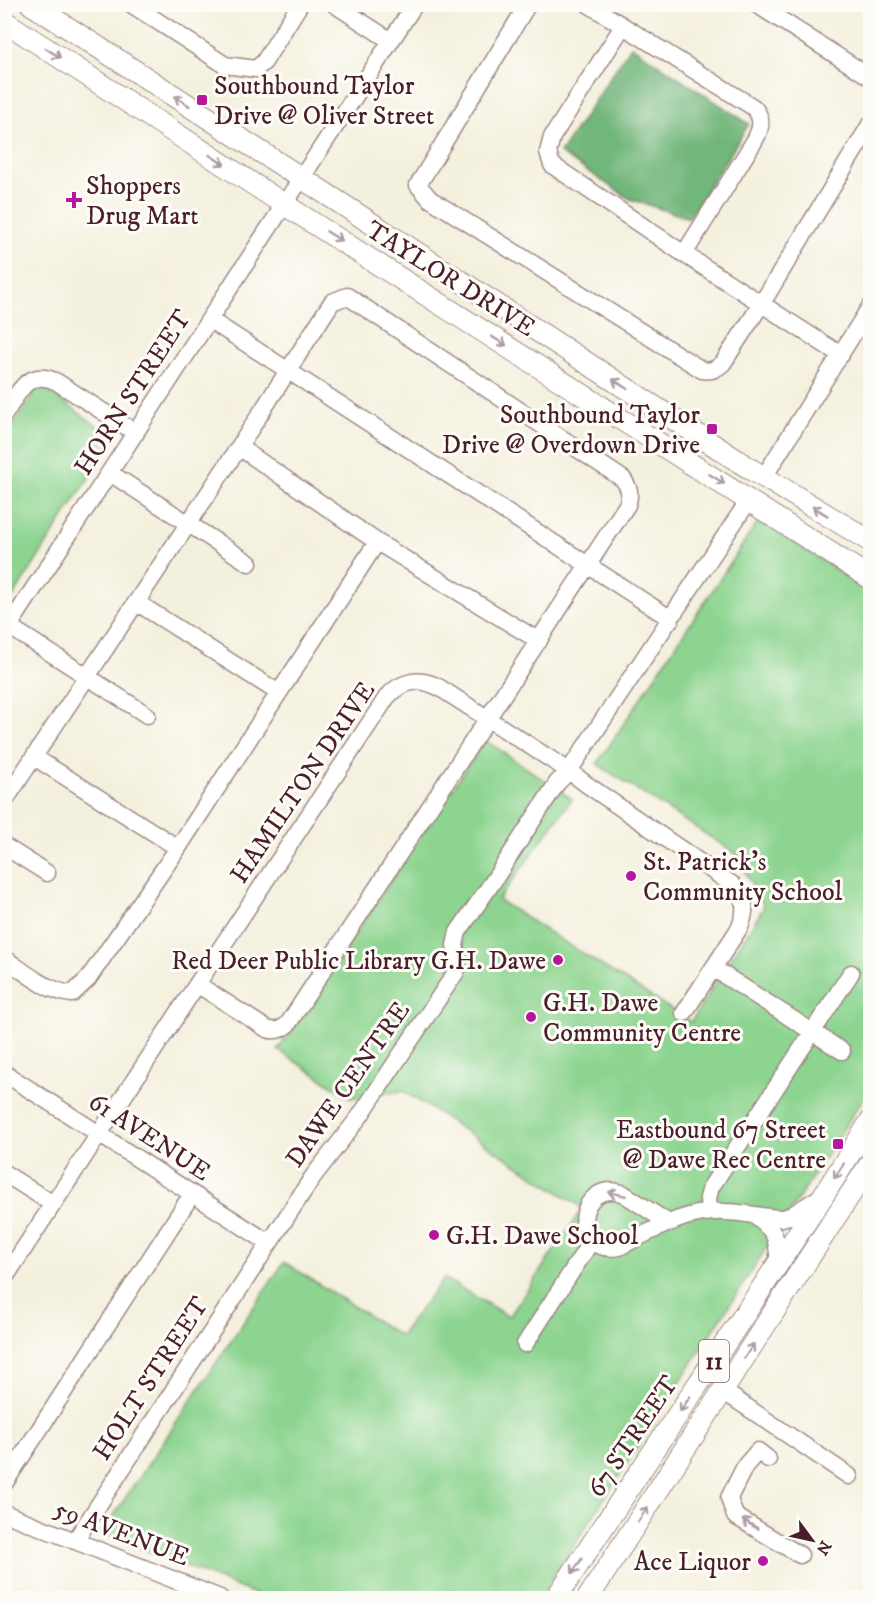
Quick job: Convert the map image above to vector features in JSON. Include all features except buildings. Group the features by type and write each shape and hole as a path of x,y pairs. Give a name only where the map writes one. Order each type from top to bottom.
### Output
{"main road":[{"name":"TAYLOR DRIVE","path":"31,4 764,477 870,542"},
{"name":"TAYLOR DRIVE","path":"4,21 285,205 870,578"},
{"name":"67 STREET","path":"556,1599 870,1122"},
{"name":"67 STREET","path":"588,1599 870,1164"}],"street":[{"path":"131,4 225,65 256,69 264,62 300,4"},
{"path":"334,4 391,41"},
{"name":"HORN STREET","path":"7,630 415,4"},
{"path":"528,4 418,185 430,199 702,370 709,371 718,368 723,363 870,125"},
{"path":"588,4 753,107 760,117 760,128 756,140 684,254"},
{"path":"756,4 870,76"},
{"path":"623,27 552,136 548,147 552,165 684,254 841,355"},
{"path":"4,802 332,302 346,296 623,479 629,488 630,497 627,505 288,1024 274,1031 267,1029 197,984"},
{"path":"764,477 870,307"},
{"path":"210,320 671,619"},
{"path":"4,415 25,383 31,379 44,377 57,382 136,433"},
{"path":"238,447 377,542 538,641"},
{"path":"110,473 249,563"},
{"path":"569,771 749,500"},
{"path":"4,958 60,993 72,994 88,980 178,848 377,542"},
{"path":"136,602 279,693"},
{"path":"7,630 87,676 147,715"},
{"name":"HAMILTON DRIVE","path":"4,1279 392,691 405,683 428,682 488,718 569,771 733,885 740,893 745,905 740,927 684,1012"},
{"path":"34,757 178,848"},
{"name":"DAWE CENTRE","path":"268,1243 312,1178 369,1104 456,972 458,959 455,945 458,932 557,783 569,771"},
{"path":"4,846 47,873"},
{"path":"713,968 842,1052"},
{"path":"709,1212 708,1198 711,1187 851,973"},
{"name":"61 AVENUE","path":"4,1073 268,1243"},
{"path":"4,1173 53,1204"},
{"path":"667,1222 624,1194 609,1191 592,1200 584,1216 586,1233 592,1240 606,1248 619,1248 667,1222 709,1212 776,1218 790,1216 823,1196"},
{"path":"4,1484 192,1194"},
{"path":"754,1215 773,1232 779,1263"},
{"path":"525,1344 592,1240"},
{"name":"HOLT STREET","path":"75,1541 268,1243"},
{"path":"723,1391 849,1476"},
{"path":"768,1459 758,1451 745,1466 729,1498 735,1516 800,1555"},
{"name":"59 AVENUE","path":"5,1516 75,1541 220,1599"}],"green space":[{"path":"631,46 749,124 689,218 630,199 560,153"},
{"path":"39,384 114,438 5,610 5,439"},
{"path":"759,520 870,591 870,1088 540,1598 265,1598 102,1533 284,1262 400,1336 444,1278 509,1317 583,1208 404,1091 351,1098 278,1050 485,740 572,799 498,900 691,1022 764,907 735,853 597,764"}],"place":[{"name":"Southbound Taylor Drive @ Oliver Street","path":"202,100"},
{"name":"Shoppers Drug Mart","path":"74,200"},
{"name":"Southbound Taylor Drive @ Overdown Drive","path":"712,429"},
{"name":"St. Patrick's Community School","path":"631,876"},
{"name":"Red Deer Public Library G.H. Dawe","path":"558,960"},
{"name":"G.H. Dawe Community Centre","path":"531,1017"},
{"name":"Eastbound 67 Street @ Dawe Rec Centre","path":"838,1144"},
{"name":"G.H. Dawe School","path":"434,1235"},
{"name":"Ace Liquor","path":"763,1561"}]}
